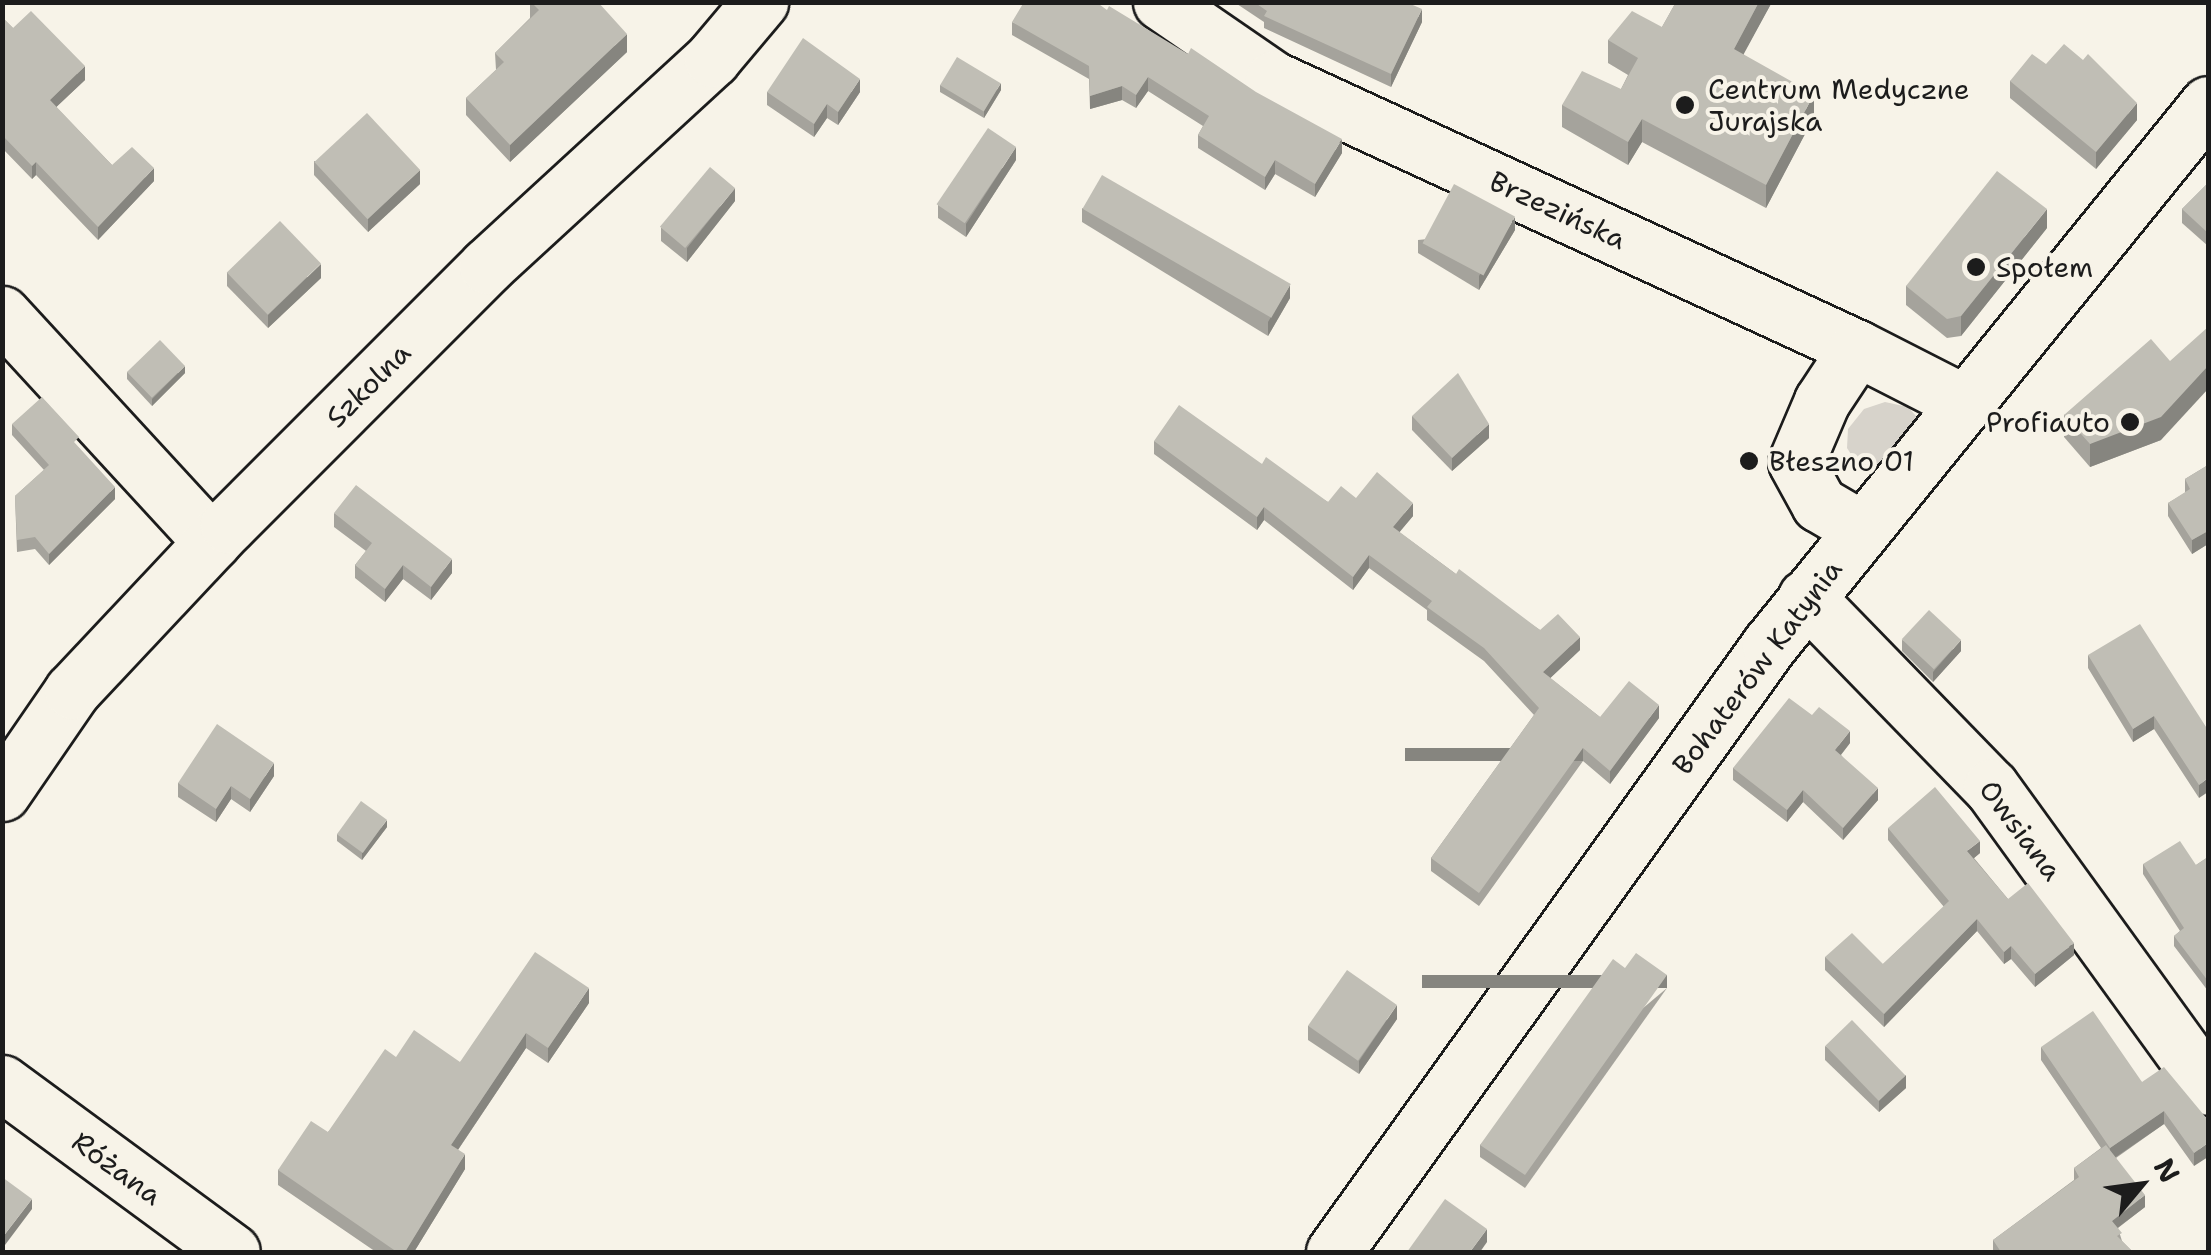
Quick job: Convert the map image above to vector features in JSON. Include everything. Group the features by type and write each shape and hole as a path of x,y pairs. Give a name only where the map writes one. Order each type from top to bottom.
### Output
{"street":[{"name":"Szkolna","path":"2,792 72,691 212,542 488,266 712,58 760,2"},
{"name":"Brzezińska","path":"1160,2 1274,79 1857,348 1965,403"},
{"name":"Bohaterów Katynia","path":"1334,1252 1806,596 2208,104"},
{"path":"2,314 212,542"},
{"path":"1857,348 1822,400 1796,462 1819,504 1862,528"},
{"name":"Owsiana","path":"1806,596 1992,787 2208,1087"},
{"name":"Różana","path":"2,1083 232,1252"}],"shaded area":[{"path":"1885,402 1908,407 1916,416 1916,427 1885,466 1871,469 1856,462 1847,448 1848,429 1864,409"}],"building":[{"path":"531,2 598,2 627,34 510,145 466,98 504,62 495,53 539,10"},
{"path":"1024,2 1096,2 1107,10 1109,6 1188,54 1191,48 1256,92 1342,139 1315,184 1275,160 1265,177 1198,135 1209,116 1148,77 1136,95 1122,86 1090,96 1089,66 1012,22"},
{"path":"1254,2 1406,2 1422,9 1391,74 1264,16 1267,11"},
{"name":"Centrum Medyczne Jurajska","path":"1676,2 1759,2 1734,49 1814,94 1766,185 1642,119 1628,142 1562,105 1582,71 1621,89 1638,58 1608,40 1632,11 1662,27"},
{"path":"31,11 85,66 50,100 112,165 132,147 154,168 98,227 36,162 32,166 2,135 2,17 13,28"},
{"path":"803,38 860,79 838,112 827,104 814,124 767,92"},
{"path":"2064,44 2083,60 2088,54 2137,103 2096,152 2010,81 2032,54 2046,64"},
{"path":"957,57 1001,83 984,112 940,85"},
{"path":"367,113 420,170 368,219 314,162"},
{"path":"988,128 1016,147 965,223 937,204"},
{"path":"710,167 735,188 685,248 660,227"},
{"name":"Społem","path":"1997,171 2047,209 1961,316 1947,319 1906,286"},
{"path":"1102,175 1291,284 1271,318 1082,209"},
{"path":"2208,183 2208,233 2182,209"},
{"path":"1454,184 1515,216 1483,276 1423,243"},
{"path":"280,221 321,263 268,315 227,272"},
{"path":"2208,327 2208,366 2161,417 2090,444 2064,415 2151,339 2170,361"},
{"path":"160,340 185,366 152,398 127,372"},
{"path":"1458,373 1489,424 1452,458 1412,416"},
{"path":"42,397 79,437 74,442 115,487 49,554 35,537 17,540 15,496 49,465 12,424"},
{"path":"1179,405 1262,464 1266,457 1328,502 1341,486 1356,498 1377,472 1413,503 1393,527 1456,574 1459,569 1540,630 1558,614 1580,637 1543,672 1600,717 1629,681 1659,705 1610,771 1583,748 1479,893 1431,858 1539,708 1484,648 1427,607 1432,601 1369,555 1353,577 1264,507 1257,517 1154,441"},
{"path":"2208,465 2208,531 2192,540 2168,503 2190,489 2185,479"},
{"path":"356,485 452,559 431,587 403,565 385,589 355,565 372,543 334,513"},
{"path":"1929,610 1961,640 1934,669 1902,639"},
{"path":"2140,624 2208,730 2208,778 2199,785 2154,716 2133,729 2088,655"},
{"path":"1789,698 1812,715 1819,707 1850,731 1835,750 1878,788 1843,828 1803,790 1787,810 1733,768"},
{"path":"217,724 274,763 250,799 231,786 216,809 178,783"},
{"path":"1935,787 1980,841 1967,851 2008,899 2028,883 2074,943 2035,974 2011,946 2004,952 1977,919 1884,1014 1825,957 1852,933 1883,964 1949,901 1888,828"},
{"path":"361,801 387,820 363,853 337,834"},
{"path":"2180,841 2196,865 2208,857 2208,981 2174,936 2184,928 2143,864"},
{"path":"535,952 589,988 548,1048 526,1033 451,1145 465,1154 405,1252 397,1252 278,1170 311,1121 328,1132 385,1049 396,1057 414,1030 460,1062"},
{"path":"1636,953 1667,975 1525,1175 1480,1145 1613,959 1625,968"},
{"path":"1347,970 1397,1005 1358,1061 1308,1026"},
{"path":"2093,1011 2142,1082 2164,1067 2208,1120 2208,1143 2194,1153 2164,1111 2110,1148 2041,1047"},
{"path":"1852,1020 1905,1075 1879,1101 1825,1046"},
{"path":"2106,1145 2145,1195 2112,1221 2122,1233 2117,1236 2133,1252 2001,1252 1993,1240 2079,1177 2074,1168"},
{"path":"2,1177 32,1199 2,1238"},
{"path":"1445,1199 1487,1229 1470,1252 1407,1252"}],"place":[{"name":"Centrum Medyczne Jurajska","path":"1685,105"},
{"name":"Społem","path":"1976,267"},
{"name":"Profiauto","path":"2130,422"},
{"name":"Błeszno 01","path":"1749,461"}]}
